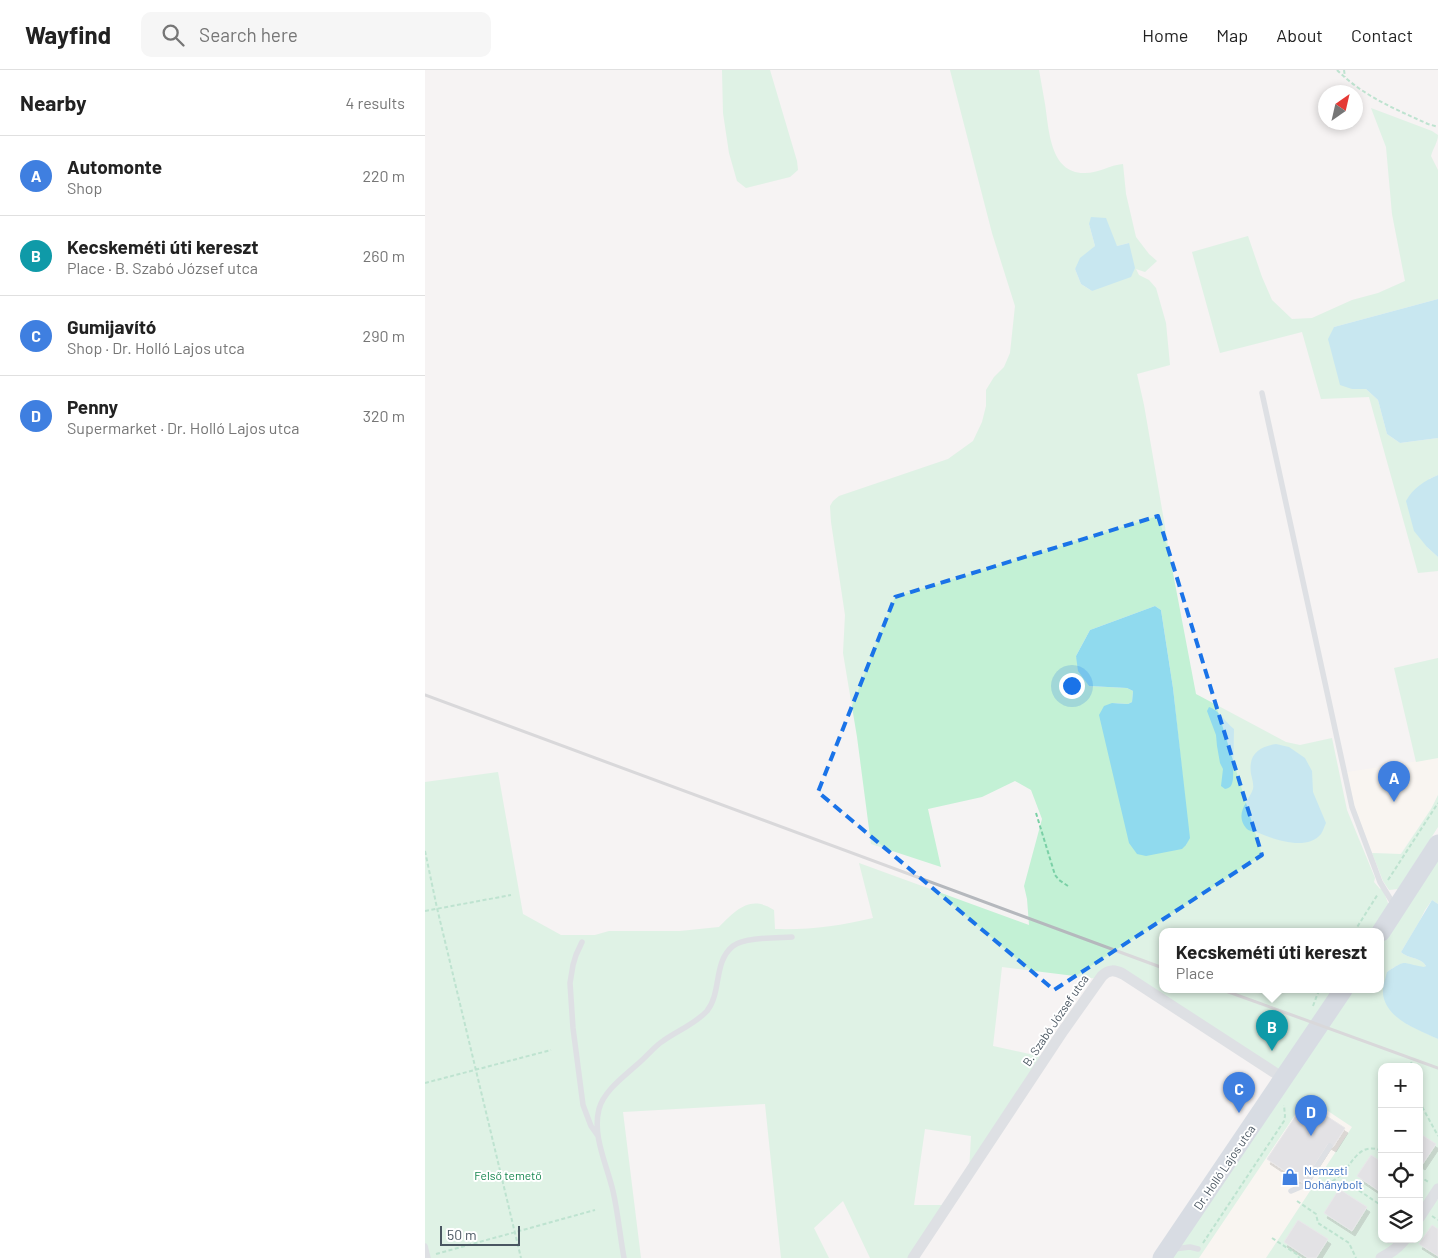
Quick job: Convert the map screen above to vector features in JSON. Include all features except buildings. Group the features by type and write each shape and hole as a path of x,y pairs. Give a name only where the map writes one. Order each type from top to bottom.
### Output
{"main road":[{"path":"1384,928 1438,844"},
{"name":"Dr. Holló Lajos utca","path":"1163,1256 1341,993"}],"street":[{"name":"B. Szabó József utca","path":"913,1258 1063,1031 1106,972 1116,971 1123,974 1283,1078"},
{"path":"1423,1212 1438,1189"},
{"path":"1381,1258 1391,1253 1402,1243"}],"lane":[{"path":"1262,393 1352,807 1383,887 1396,909"},
{"path":"624,1258 613,1192 598,1136 597,1119 599,1107 603,1099 611,1089 661,1042 696,1021 707,1011 713,1001 724,958 735,944 743,941 793,937"},
{"path":"582,942 573,965 570,983 573,1028 583,1105 591,1126 598,1136"},
{"path":"1291,1191 1305,1185 1331,1146"},
{"path":"1177,1236 1198,1250"},
{"path":"425,1246 428,1257"},
{"path":"1163,1256 1184,1247 1198,1250"}],"path":[{"path":"1337,70 1345,79 1369,96 1438,127"},
{"path":"1344,70 1345,79"},
{"path":"1357,928 1438,803"},
{"path":"1035,813 1055,874 1059,880 1068,886"},
{"path":"425,851 513,1232 521,1258"},
{"path":"425,911 511,896"},
{"path":"425,1083 551,1050"},
{"path":"1198,1250 1284,1121 1284,1106 1272,1095"},
{"path":"1422,1108 1438,1136"},
{"path":"1327,1185 1340,1175 1353,1159 1364,1150 1370,1148 1378,1150"},
{"path":"1305,1185 1351,1185 1378,1203"},
{"path":"1297,1201 1316,1214 1318,1223 1349,1243 1356,1258"},
{"path":"428,1257 595,1210"},
{"path":"1272,1238 1299,1258"}],"highlighted area":[{"path":"1158,516 1262,855 1054,990 818,792 895,597"}],"shaded area":[{"path":"1438,758 1438,795 1431,809 1400,854 1372,853 1355,808 1347,772"},
{"path":"1307,1097 1352,1127 1266,1258 1199,1258"}],"green space":[{"path":"722,70 770,70 797,161 798,170 790,177 746,188 737,181 729,153 723,113"},
{"name":"Felső temető","path":"950,70 1039,70 1050,138 1053,149 1065,166 1073,171 1085,173 1123,164 1126,194 1136,237 1157,261 1145,272 1136,269 1139,275 1149,280 1156,288 1166,323 1170,365 1137,374 1196,694 1286,742 1300,745 1332,738 1347,810 1375,878 1374,882 1380,889 1382,887 1395,922 1438,856 1438,904 1432,900 1401,952 1421,961 1426,966 1424,968 1402,964 1387,972 1407,1024 1438,1039 1438,1189 1434,1197 1438,1200 1438,1258 1266,1258 1352,1127 1307,1097 1199,1258 1170,1258 1280,1079 1113,970 1099,979 1002,967 993,1046 1043,1057 969,1173 971,1136 925,1129 914,1205 948,1205 913,1258 870,1258 843,1201 814,1228 829,1258 781,1258 765,1104 623,1112 641,1258 425,1258 425,782 498,772 523,914 561,935 595,935 609,931 680,931 719,927 737,910 750,904 765,905 774,910 775,929 825,927 873,918 859,863 1029,925 1024,886 1042,819 1031,790 1015,781 982,797 928,809 941,867 871,844 857,737 843,653 845,615 830,506 839,496 948,459 973,441 982,422 986,406 986,390 994,377 1004,367 1010,353 1015,306 992,233","holes":["1089,224 1117,246 1129,243 1092,291 1081,284 1075,269 1095,246","1155,606 1161,610 1173,688 1189,838 1186,845 1112,703 1128,704 1132,702 1133,691 1127,688 1089,686 1076,656 1090,630"]},
{"path":"1371,108 1438,135 1431,156 1438,170 1438,299 1334,327 1352,389 1366,389 1378,400 1387,434 1400,443 1438,438 1438,475 1429,479 1427,547 1438,557 1438,571 1418,573 1369,397 1321,399 1302,332 1220,353 1192,252 1248,236 1272,300 1292,319 1312,318 1352,300 1378,293 1405,281 1392,214 1386,147"},
{"path":"1438,658 1438,758 1416,762 1394,668"},
{"path":"1438,795 1438,827 1398,889 1389,890 1383,881 1372,853 1401,854 1431,809"}],"water":[{"path":"1091,217 1106,218 1117,246 1129,243 1135,268 1131,277 1092,291 1081,284 1075,269 1080,258 1095,246 1089,224"},
{"path":"1438,299 1438,438 1400,443 1387,434 1378,400 1366,389 1352,389 1340,385 1328,339 1334,327"},
{"path":"1438,475 1438,557 1414,531 1406,501 1419,485"},
{"path":"1155,606 1161,610 1173,688 1190,838 1182,849 1146,856 1137,854 1129,843 1099,715 1104,706 1112,703 1128,704 1132,702 1133,691 1127,688 1089,686 1078,671 1076,656 1090,630"},
{"path":"1209,707 1216,711 1234,729 1233,779 1231,786 1225,789 1221,786 1223,769 1220,763 1216,735 1207,711"},
{"path":"1276,744 1289,747 1305,758 1312,771 1313,792 1326,823 1321,834 1308,842 1282,841 1249,830 1246,828 1241,817 1243,807 1253,789 1251,761 1260,750"},
{"path":"1432,900 1438,904 1438,1039 1399,1019 1388,1007 1384,999 1383,993 1387,972 1402,963 1426,966 1421,961 1401,952"}],"railway":[{"path":"425,695 1159,967"},
{"path":"1231,993 1438,1068"}],"place":[{"name":"Automonte","path":"1394,802"},
{"name":"Kecskeméti úti kereszt","path":"1272,1051"},
{"name":"Gumijavító","path":"1239,1113"},
{"name":"Penny","path":"1311,1136"},
{"name":"Nemzeti Dohánybolt","path":"1290,1177"}]}
